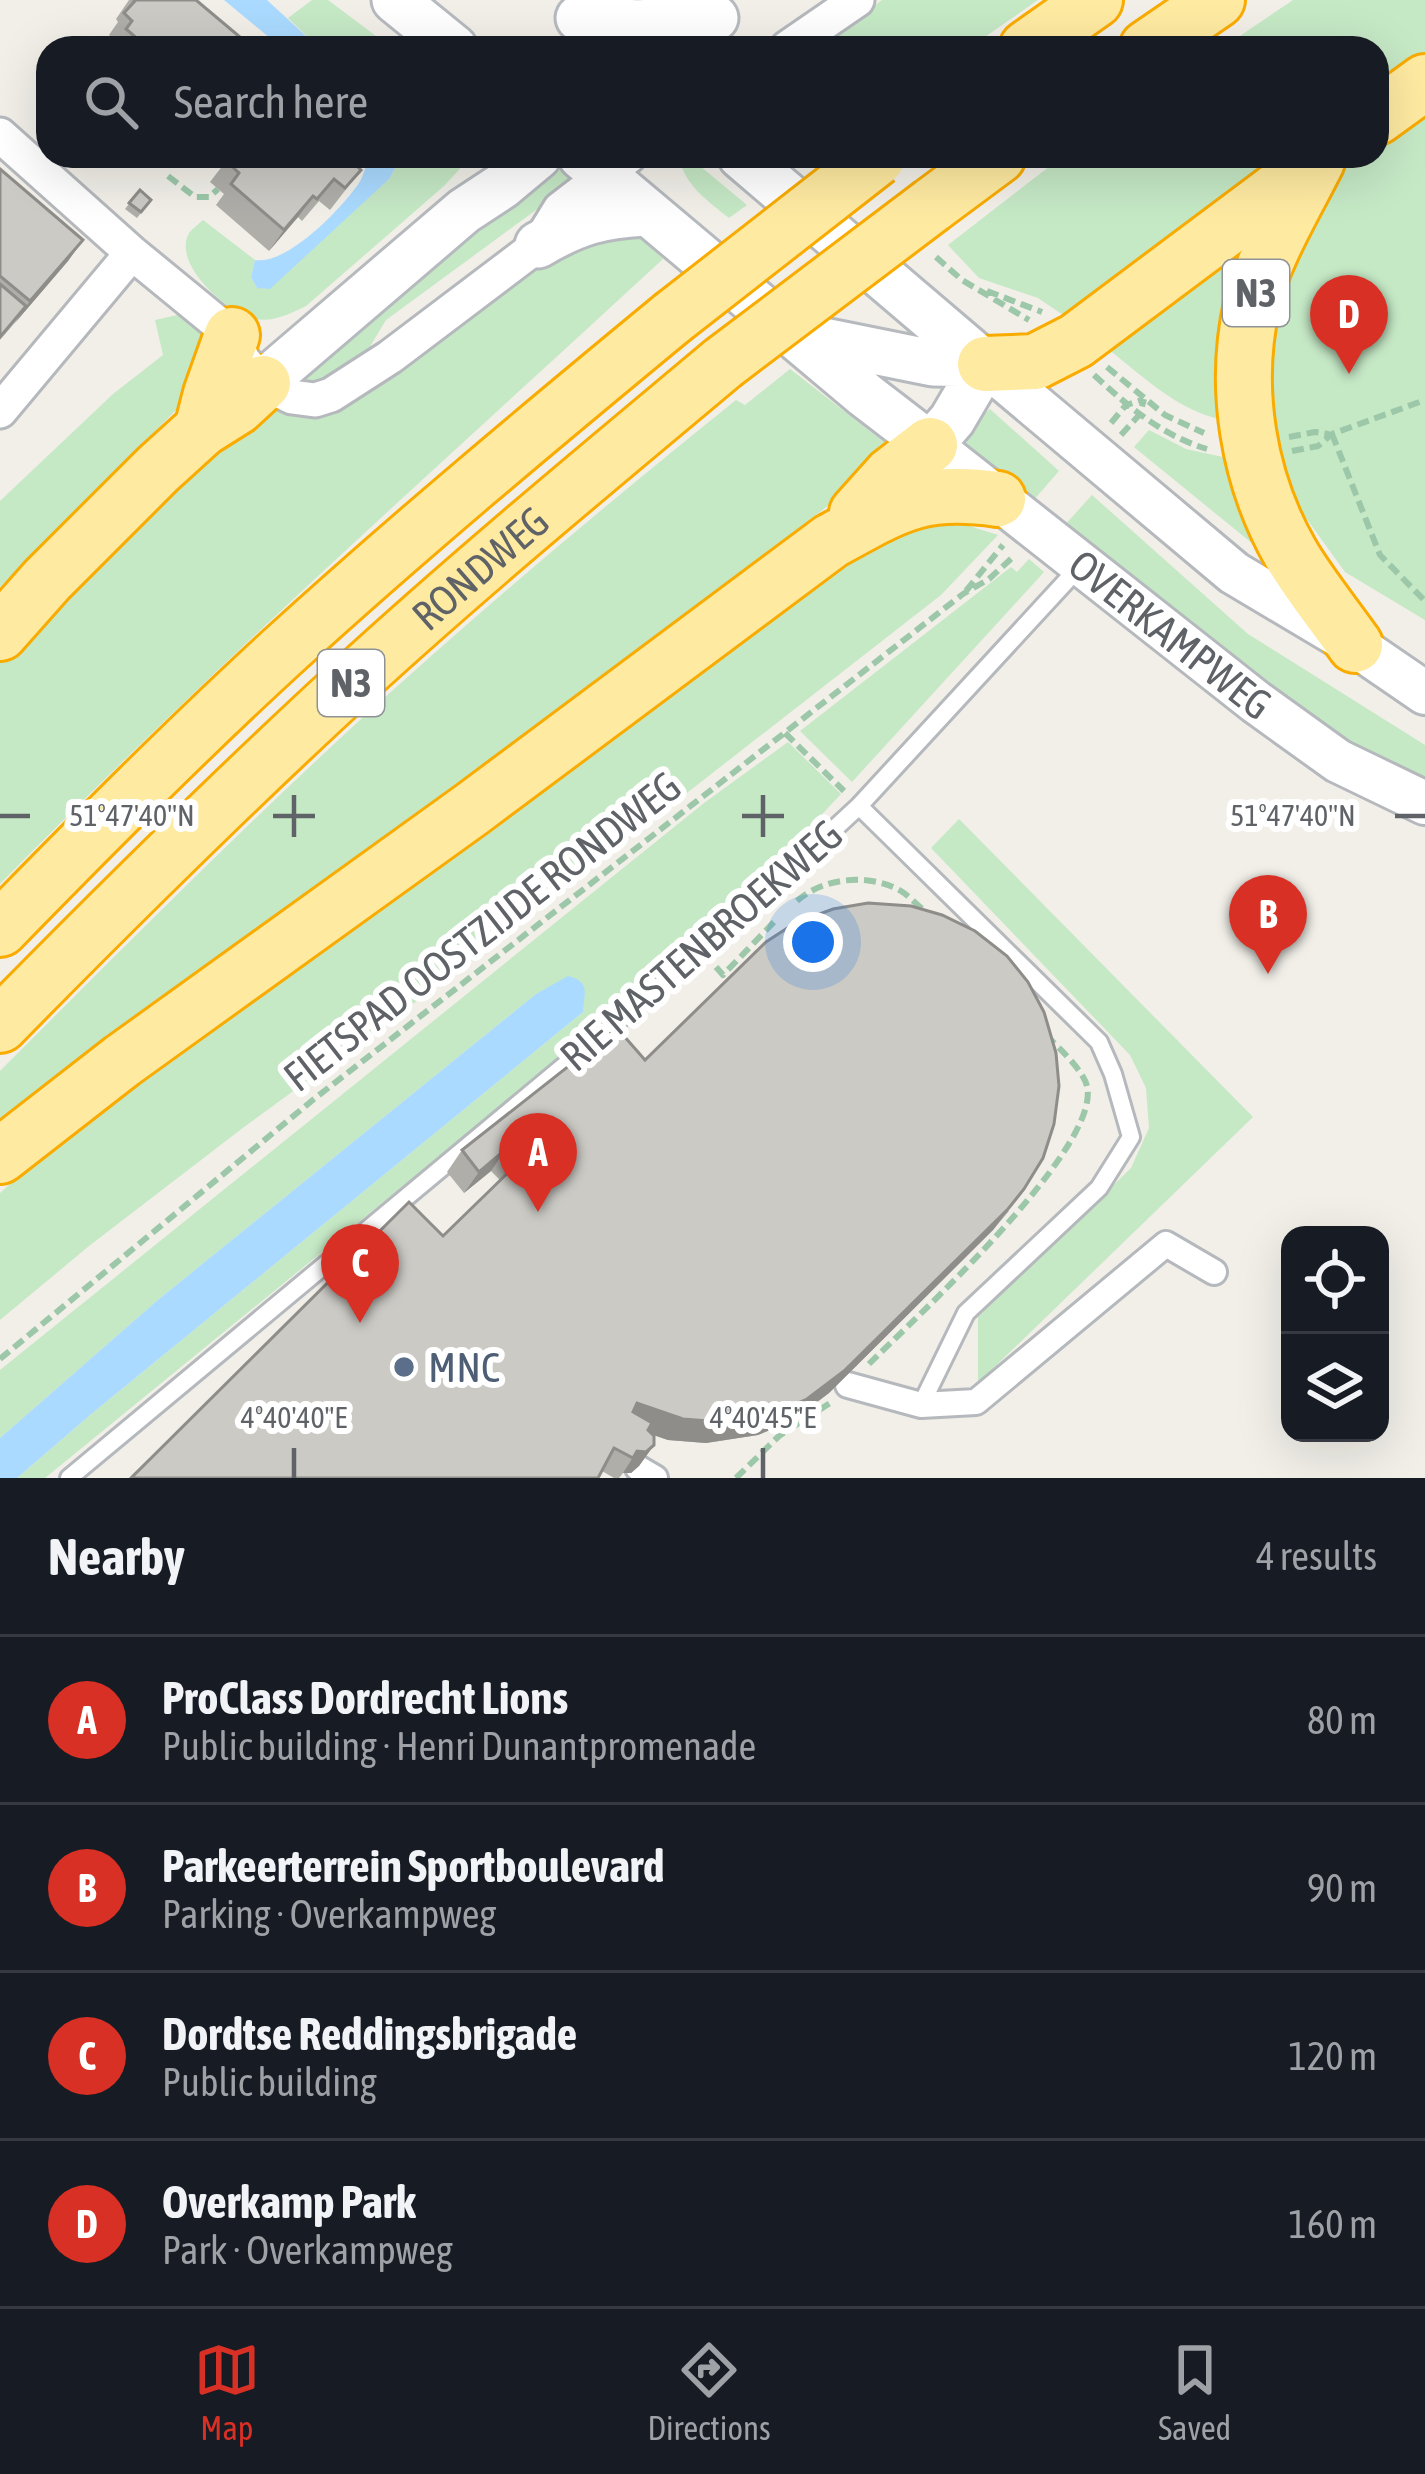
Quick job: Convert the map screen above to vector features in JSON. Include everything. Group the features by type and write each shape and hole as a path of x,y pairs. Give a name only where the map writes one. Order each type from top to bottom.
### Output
{"highway":[{"path":"1044,36 1095,0"},
{"path":"1164,36 1217,0"},
{"path":"1389,108 1425,82"},
{"name":"RONDWEG","path":"0,928 281,653 502,459 672,318 865,168"},
{"name":"RONDWEG","path":"0,1025 146,877 355,679 542,514 723,363 982,168"},
{"name":"N3","path":"985,364 1035,362 1076,341 1307,168"},
{"name":"N3","path":"1315,168 1252,303 1245,409 1250,452 1262,490 1291,553 1355,645"},
{"path":"202,429 232,335"},
{"path":"0,633 47,580 202,429 263,383"},
{"path":"831,541 891,476 930,445"},
{"path":"0,1156 122,1061 831,541 915,499 948,494 998,499"}],"main road":[{"path":"395,0 439,36"},
{"path":"569,9 637,23 726,9"},
{"path":"569,9 600,36"},
{"path":"690,36 726,9"},
{"path":"464,211 477,168"},
{"path":"263,383 464,211 524,168"},
{"path":"609,168 647,214 930,445 961,408 985,364"},
{"path":"787,178 985,364"},
{"path":"538,245 580,223 647,214"},
{"path":"232,335 327,326"},
{"path":"794,335 933,363 985,364"}],"street":[{"path":"804,36 857,0"},
{"path":"2,139 232,335 243,361 263,383 292,397 315,400 332,395 390,357 538,245 560,208 598,168"},
{"path":"0,411 132,253"},
{"name":"OVERKAMPWEG","path":"985,364 1234,573 1425,693"},
{"name":"OVERKAMPWEG","path":"930,445 1256,702 1338,761 1425,803"},
{"path":"848,1384 921,1405 976,1402 1166,1244 1214,1272"}],"lane":[{"name":"RIE MASTENBROEKWEG","path":"69,1478 702,951 859,806 1082,564"},
{"path":"859,806 1100,1042 1131,1137 1099,1187 966,1313 921,1405"}],"path":[{"path":"168,176 195,197 209,197 218,189"},
{"path":"1126,405 1144,399"},
{"path":"1425,400 1332,434 1380,555 1425,601"},
{"name":"FIETSPAD OOSTZIJDE RONDWEG","path":"0,1359 314,1099 1008,561"},
{"path":"785,733 859,806"},
{"path":"723,975 806,893 836,879 899,890 926,912"},
{"path":"702,951 730,982"},
{"path":"736,1478 779,1436 826,1408 1014,1219 1072,1138 1084,1116 1087,1086 1042,1030"}],"green space":[{"path":"312,0 328,0 376,36 307,36 288,18"},
{"path":"882,0 1038,0 986,36 834,36"},
{"path":"1293,0 1425,0 1425,55 1389,83 1389,36 1240,36"},
{"path":"1425,99 1425,620 1345,572 1275,475 1275,421 1267,421 1269,312 1314,187 1340,168 1389,168 1389,128"},
{"path":"395,168 461,168 306,306 286,315 258,320 240,313 215,296 188,258 189,233 203,220 255,260 251,277 257,288 390,178"},
{"path":"541,168 570,168 581,177 386,320 363,358 330,379 309,384 284,377"},
{"path":"683,168 702,168 747,205 729,218 691,184"},
{"path":"1047,168 1280,168 1075,323 1038,298 979,278 948,245"},
{"path":"1259,229 1224,420 1175,400 1103,345"},
{"path":"640,234 663,259 244,645 0,884 0,649 259,404 295,417 319,418 565,242"},
{"path":"182,314 203,338 198,388 0,587 0,501 113,394 163,355 155,320"},
{"path":"790,369 898,453 503,751 416,834 0,1136 0,1071 215,858 347,732 538,563 736,400 745,405"},
{"path":"990,409 1059,471 1032,502 955,437"},
{"path":"1149,430 1186,449 1232,459 1275,562 1134,447"},
{"path":"1092,495 1248,634 1425,745 1425,785 1364,754 1063,527"},
{"path":"913,517 944,518 998,535 941,595 466,965 89,1246 0,1320 0,1193 34,1163 248,997"},
{"path":"1029,559 1044,572 852,782 800,731 1011,567 1017,572"},
{"path":"788,742 841,794 703,941 45,1478 17,1478 583,1012 550,987 536,994 159,1299 0,1438 0,1370 704,803"},
{"path":"959,819 1253,1117 978,1383 978,1317 1131,1168 1149,1128 1146,1088 1130,1055 931,848"}],"water":[{"path":"224,0 267,0 306,36 268,36"},
{"path":"365,168 395,168 390,178 270,289 257,288 251,277 255,260 283,254 313,233"},
{"path":"568,976 583,985 583,1012 17,1478 0,1478 0,1438 159,1299 536,994"}],"building":[{"path":"196,0 239,36 134,36 126,29 132,21 124,13 135,1"},
{"path":"234,168 361,170 345,188 334,179 284,230 231,184 239,173"},
{"path":"0,169 83,240 30,301 0,276"},
{"path":"140,190 151,200 141,212 129,203"},
{"path":"0,284 26,306 0,337"},
{"path":"868,903 911,906 942,915 975,931 1007,956 1044,1012 1056,1053 1059,1086 1043,1158 1024,1189 844,1371 807,1399 773,1414 721,1422 683,1419 637,1403 633,1412 652,1423 648,1430 654,1445 646,1452 637,1451 633,1458 614,1448 598,1478 131,1478 409,1202 443,1236 519,1162 506,1149 479,1172 462,1150 617,1028 645,1060 766,942 795,923"}],"place":[{"name":"Overkamp Park","path":"1349,374"},
{"name":"Parkeerterrein Sportboulevard","path":"1268,974"},
{"name":"ProClass Dordrecht Lions","path":"538,1212"},
{"name":"Dordtse Reddingsbrigade","path":"360,1323"},
{"name":"MNC","path":"404,1367"}]}
